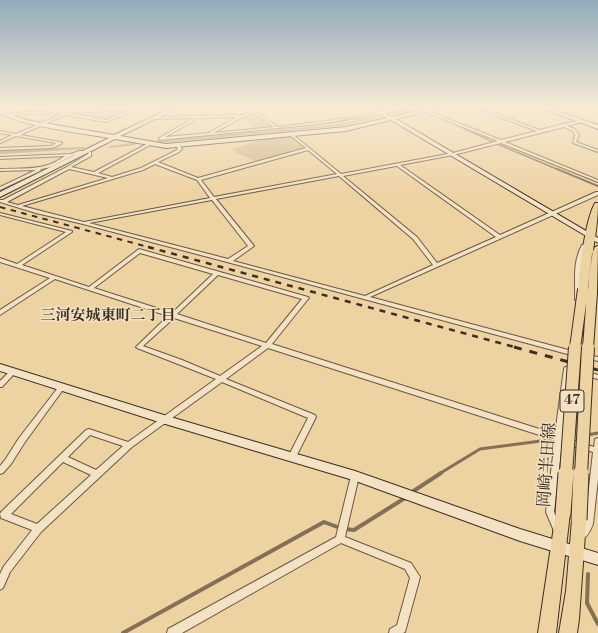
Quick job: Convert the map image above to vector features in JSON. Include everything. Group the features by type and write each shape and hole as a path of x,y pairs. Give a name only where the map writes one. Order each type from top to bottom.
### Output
{"main road":[{"name":"岡崎半田線","path":"568,633 573,612 576,547 579,520 588,291 585,265 593,241 595,212 598,205"},
{"name":"岡崎半田線","path":"547,633 559,539 564,513 575,350 598,249"}],"street":[{"path":"0,142 13,137"},
{"path":"0,149 52,147 60,143 25,137"},
{"path":"106,137 159,146 266,137"},
{"path":"1,199 87,152 110,143 117,137"},
{"path":"164,137 160,139 208,137"},
{"path":"192,144 204,137"},
{"path":"294,137 415,238 436,266"},
{"path":"422,137 552,214 593,241 584,246 579,257 577,269 578,297 571,353"},
{"path":"491,137 598,181"},
{"path":"84,223 398,165 453,154 519,137"},
{"path":"576,137 574,142 598,151"},
{"path":"94,174 149,144"},
{"path":"18,206 142,169 178,151 178,145"},
{"path":"198,179 308,149"},
{"path":"0,158 72,155 87,152"},
{"path":"1,199 68,168 90,155 87,152"},
{"path":"0,190 72,155"},
{"path":"156,163 198,179 215,198 251,246 229,261"},
{"path":"398,165 500,237"},
{"path":"0,170 43,168"},
{"path":"68,168 112,177"},
{"path":"364,298 598,193"},
{"path":"1,199 38,212 598,359"},
{"path":"0,214 70,232 17,266"},
{"path":"0,585 7,569 38,529 129,445 222,380 267,346 306,298 216,274 139,251 91,288"},
{"path":"0,260 173,314 267,346 597,451"},
{"path":"216,274 139,347 312,417 292,457"},
{"path":"0,313 55,277"},
{"path":"0,367 166,420 355,476 493,526 559,539 598,558"},
{"path":"559,539 550,512 560,439 567,369 598,377"},
{"path":"0,385 14,371"},
{"path":"0,471 4,461 22,440 62,387"},
{"path":"38,529 4,515 89,432 129,445"},
{"path":"576,547 589,524 598,441"},
{"path":"62,458 97,474"},
{"path":"172,633 340,539 355,476"},
{"path":"340,539 408,566 415,577 400,631"}],"shaded area":[{"path":"291,137 305,149 257,162 235,152 236,151 232,149 268,138"}],"waterway":[{"path":"158,142 216,137"},
{"path":"481,137 559,170"},
{"path":"110,147 133,144"},
{"path":"0,152 82,148"},
{"path":"557,169 598,186"},
{"path":"587,435 598,433"},
{"path":"439,474 480,449 556,439"},
{"path":"412,492 441,473"},
{"path":"345,529 354,530 405,498"},
{"path":"123,633 324,522 340,528"},
{"path":"588,574 587,603 598,624"}],"railway":[{"path":"0,207 152,248"},
{"path":"148,247 518,348"},
{"path":"514,347 598,370"}],"district":[{"name":"三河安城東町二丁目","path":"108,316"}]}
